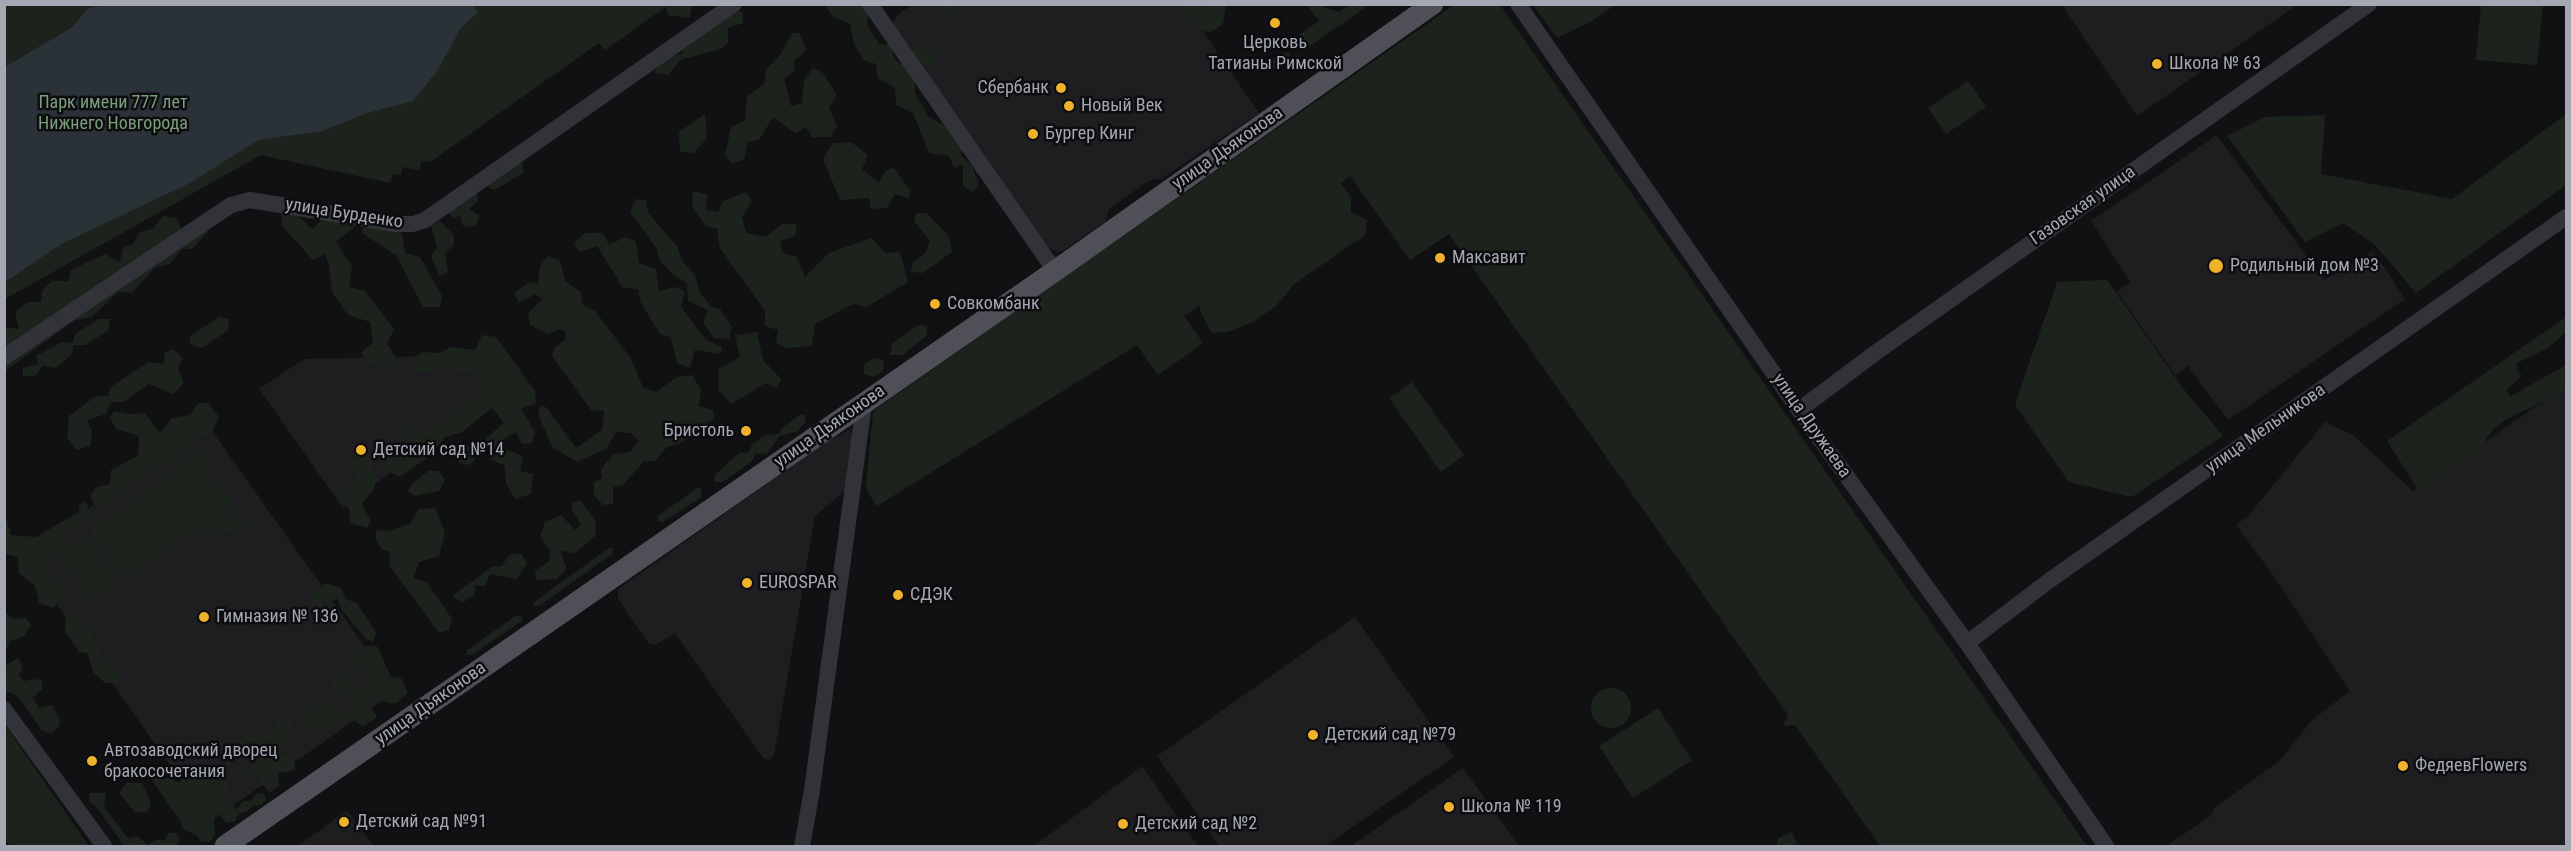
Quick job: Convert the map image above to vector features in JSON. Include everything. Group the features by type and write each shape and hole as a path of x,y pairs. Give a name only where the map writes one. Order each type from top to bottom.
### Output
{"main road":[{"name":"улица Дьяконова","path":"225,846 1055,271 1433,4"}],"street":[{"name":"улица Бурденко","path":"4,357 231,205 250,200 395,224 413,224 425,220 734,4"},
{"path":"870,4 1055,271"},
{"name":"улица Дружаева","path":"1518,4 1799,410 1967,642 2106,846"},
{"name":"Газовская улица","path":"1799,410 2368,4"},
{"name":"улица Мельникова","path":"1967,642 2050,580 2566,217"},
{"path":"802,846 812,790 864,404"},
{"path":"4,709 104,846"}],"shaded area":[{"name":"Парк имени 777 лет Нижнего Новгорода","path":"105,4 471,4 478,12 461,28 437,71 413,101 367,113 322,131 258,140 190,183 61,244 5,282 5,67 71,28 88,9"},
{"path":"912,5 1185,5 1259,113 1161,179 1150,180 1109,209 1106,221 1063,251 1057,252 1047,247 895,31 893,23 896,16"},
{"name":"Школа № 63","path":"2062,5 2297,5 2137,116"},
{"name":"Родильный дом №3","path":"2217,135 2324,280 2373,251 2405,299 2228,420 2188,366 2175,375 2117,292 2130,282 2091,221"},
{"name":"Детский сад №14","path":"475,355 499,392 343,508 259,389 304,359"},
{"path":"2566,383 2566,846 2171,846 2169,844 2212,815 2213,809 2279,761 2312,720 2350,691 2273,575 2236,525 2249,515 2325,422 2354,436 2413,491 2531,410"},
{"name":"Гимназия № 136","path":"208,425 396,691 210,822 22,555"},
{"path":"849,430 853,434 845,491 815,516 774,756 769,760 763,758 675,633 656,645 649,644 618,599 618,589 828,441"},
{"name":"Детский сад №79","path":"1355,617 1454,757 1325,846 1219,846 1157,756"},
{"name":"Детский сад №2","path":"1142,766 1198,846 1034,846"},
{"name":"Школа № 119","path":"1463,768 1519,846 1351,846"},
{"name":"Детский сад №91","path":"347,810 374,846 297,846 316,833"}],"green space":[{"name":"Парк имени 777 лет Нижнего Новгорода","path":"5,5 693,5 689,18 668,15 666,7 605,50 599,43 430,162 421,161 420,170 402,167 401,175 393,174 390,183 261,155 5,299"},
{"path":"825,5 866,5 869,9 867,25 879,44 892,45 893,57 900,64 912,62 913,49 925,44 938,54 934,67 924,66 914,71 915,94 929,117 957,133 964,144 961,155 972,166 979,185 972,192 963,186 963,164 954,168 949,156 929,153 913,113 896,105 895,88 878,78 876,64 865,61 854,44 850,24 832,16"},
{"path":"940,5 955,5 957,9 951,16 942,14"},
{"path":"1180,5 1203,7 1226,5 1223,24 1211,32 1201,31"},
{"path":"1307,5 1323,5 1325,8 1339,12 1349,5 1364,5 1365,8 1304,50 1297,46 1300,34 1319,21"},
{"path":"1454,5 1500,5 2087,846 1880,846 1795,725 1783,726 1788,715 1449,234 1410,260 1350,176 1340,183 1351,196 1351,212 1367,220 1365,235 1294,284 1277,305 1253,322 1227,332 1211,333 1200,310 1200,305 1184,316 1203,343 1158,375 1137,345 877,506 868,493 866,485 873,414 876,409"},
{"path":"1533,5 1615,5 1590,22 1559,37 1555,35"},
{"path":"2481,5 2543,5 2537,65 2476,60"},
{"path":"732,8 743,12 743,23 728,28 728,43 721,49 680,60 668,75 654,73 663,57 681,54 687,40"},
{"path":"792,33 799,33 807,50 794,61 795,70 784,79 791,106 802,103 804,80 813,68 823,73 837,95 829,107 837,127 830,137 812,137 806,127 795,133 773,117 759,140 748,142 744,160 731,163 725,155 731,127 745,120 747,96 764,84 766,70 780,55"},
{"path":"1282,53 1291,53 1290,61 1277,69 1269,67 1271,59"},
{"path":"1968,81 1986,107 1946,134 1928,108"},
{"path":"705,114 707,138 694,153 680,152 679,132"},
{"path":"2566,114 2566,185 2416,293 2374,244 2343,223 2305,242 2227,136 2265,117 2325,115 2321,174 2452,199"},
{"path":"851,142 868,155 862,169 879,183 886,170 894,168 910,190 909,198 895,194 887,208 871,209 869,198 840,200 823,159 833,143"},
{"path":"516,160 523,163 523,173 495,190 489,188 489,179"},
{"path":"693,191 707,194 706,210 718,212 723,201 746,192 752,201 742,217 746,233 766,237 782,224 797,224 795,236 780,241 783,253 797,257 805,277 829,253 871,238 886,253 900,252 908,282 867,307 853,304 815,324 812,346 787,348 776,343 778,330 765,326 765,311 720,248 717,229 706,226 692,206"},
{"path":"477,193 478,201 469,209 479,215 477,224 468,227 462,225 460,215 454,219 448,212"},
{"path":"636,199 646,200 648,213 677,246 682,261 695,275 699,291 711,307 720,309 732,327 729,339 714,338 703,323 708,310 688,301 687,283 673,275 659,260 657,249 630,212"},
{"path":"294,213 313,229 327,214 351,218 354,228 336,242 352,266 349,287 365,291 394,329 387,344 397,359 389,366 368,365 361,353 373,342 370,322 348,315 332,292 325,254 313,260 282,226 282,214"},
{"path":"916,213 926,213 949,236 952,252 923,273 911,272 913,262 926,252 930,241 914,221"},
{"path":"163,216 177,218 182,231 206,224 208,232 192,249 182,249 170,264 154,268 132,293 118,292 92,317 75,320 5,371 4,327 19,329 15,312 28,302 41,302 42,291 52,281 68,281 71,270 105,254 120,262 123,248 132,245 140,232 152,229"},
{"path":"364,221 402,233 405,253 420,257 442,296 440,307 423,307 396,255 362,233"},
{"path":"440,221 454,235 454,245 445,253 448,272 439,276 431,256 437,247 431,225"},
{"path":"585,233 603,233 609,245 625,237 636,241 639,263 656,269 659,291 676,287 685,292 681,307 706,340 722,347 721,354 695,350 690,368 677,363 671,337 660,334 641,303 638,289 623,288 597,246 580,252 574,243"},
{"path":"548,256 560,261 565,281 581,292 582,304 595,311 630,357 643,387 656,392 677,377 692,375 701,390 699,406 713,410 714,418 681,443 667,447 655,461 644,461 623,485 613,487 613,504 603,505 594,495 594,482 602,478 601,469 613,455 630,452 639,441 631,433 616,432 606,449 577,462 552,447 538,414 540,406 546,407 576,448 602,430 604,411 591,410 552,356 554,348 565,340 566,332 560,329 548,334 530,325 528,313 543,299 535,294 519,303 514,293 529,282 538,284 540,266"},
{"path":"2107,280 2182,387 2223,436 2132,497 2069,482 2015,405 2057,282"},
{"path":"219,317 229,319 228,330 202,348 190,344 190,336"},
{"path":"2566,317 2566,332 2548,348 2517,363 2517,370 2522,376 2506,390 2511,396 2566,365 2566,390 2505,420 2494,429 2471,459 2452,467 2433,487 2420,493 2387,441"},
{"path":"99,319 110,319 108,331 85,345 74,345 71,355 56,368 43,366 35,376 23,376 23,368 38,364 36,356 60,343 73,342 75,334"},
{"path":"918,325 927,326 927,335 903,355 890,355 892,344"},
{"path":"757,332 763,360 781,379 777,388 765,383 732,404 718,390 719,369 740,357 735,335"},
{"path":"482,335 496,337 535,391 536,403 521,409 535,432 532,443 522,444 516,432 504,439 505,449 523,456 520,471 533,474 531,494 515,499 506,484 505,466 491,459 486,438 504,423 492,408 462,432 446,437 426,459 399,477 385,469 388,459 409,445 404,435 405,427 413,425 421,433 431,424 443,424 456,408 482,395 477,372 453,372 448,366 441,371 410,373 409,361 422,352 440,353 451,347 475,350"},
{"path":"173,349 183,358 178,368 184,383 173,394 149,384 124,402 111,402 106,414 87,420 92,431 90,446 76,450 67,437 69,416 96,396 108,396 111,387 148,362 163,364 165,352"},
{"path":"873,358 884,360 883,371 874,377 864,374 864,365"},
{"path":"1412,382 1464,455 1441,472 1389,398"},
{"path":"198,403 208,403 219,417 211,435 199,437 192,448 178,453 170,463 155,468 121,489 106,505 95,506 90,496 96,487 110,484 111,470 138,456 139,436 116,429 110,418 114,411 129,414 145,413 160,433 172,418 190,415"},
{"path":"799,415 805,415 805,423 796,432 779,436 767,454 756,453 752,461 723,482 714,482 715,475 740,452 749,453 752,444 766,435 779,434 782,428"},
{"path":"466,445 473,448 476,455 473,462 466,465 459,462 456,455 459,448"},
{"path":"203,449 209,459 207,476 214,485 225,486 232,496 233,517 245,520 248,530 238,534 217,531 208,539 199,539 198,527 124,580 89,531 179,467 177,464 185,453"},
{"path":"357,455 369,457 376,475 374,489 362,504 371,521 367,528 350,523 349,509 338,498 357,476 351,466"},
{"path":"428,471 439,471 445,480 439,491 414,496 408,491 413,483"},
{"path":"697,488 702,488 700,498 663,522 657,521 658,516"},
{"path":"581,501 595,520 596,535 575,553 560,551 567,569 556,579 536,580 535,571 549,561 550,551 540,536 545,522 561,515 575,530 581,524 572,511 572,502"},
{"path":"86,502 91,515 64,533 64,547 83,534 118,584 90,603 56,554 50,556 49,572 64,594 54,608 39,603 35,586 19,573 18,557 5,554 5,514 11,535 36,537 79,512 79,505"},
{"path":"435,508 445,532 439,556 419,562 413,578 427,582 452,619 449,630 439,633 389,565 390,552 382,550 375,537 376,530 387,531 410,524 419,509"},
{"path":"609,548 613,548 612,554 539,606 534,606 534,602"},
{"path":"521,553 527,563 517,579 490,574 485,586 475,585 475,594 464,602 453,598 455,594 492,567 502,566 509,555"},
{"path":"325,583 342,588 346,599 357,603 376,633 373,642 365,638 342,610 337,598 324,608 311,606 311,594"},
{"path":"74,611 89,630 107,666 120,672 120,683 105,683 93,672 87,653 79,652 65,632 66,613"},
{"path":"5,612 13,619 26,618 31,625 23,637 10,641 5,653"},
{"path":"517,615 522,616 522,621 472,655 467,655 467,650"},
{"path":"366,646 377,646 391,677 401,678 408,693 397,703 387,703 376,695 370,705 377,717 363,727 350,717 337,728 321,726 310,730 303,722 315,704 331,702 338,713 351,707 346,691 332,689 329,676 336,673 354,679 361,691 370,685 363,668 351,665 352,657"},
{"path":"18,658 23,667 19,675 24,681 35,679 42,681 42,689 33,698 39,708 52,705 60,720 58,728 51,733 42,731 17,695 5,691 5,666"},
{"path":"1611,688 1619,689 1625,694 1630,700 1630,716 1625,722 1619,727 1611,728 1603,727 1597,722 1592,716 1591,708 1592,700 1597,694 1603,689"},
{"path":"1658,708 1692,760 1633,798 1599,746"},
{"path":"287,716 293,722 289,740 278,748 279,754 294,757 295,770 286,773 278,771 279,786 270,793 260,781 255,758 239,752 238,742 255,729 262,734 273,733 277,720"},
{"path":"5,725 89,846 10,846 4,838"},
{"path":"241,766 247,768 249,774 247,780 241,782 235,780 233,774 235,768"},
{"path":"148,767 154,768 159,779 170,778 179,783 186,770 199,768 209,780 220,777 229,784 225,798 237,809 243,801 251,801 257,793 264,794 266,799 262,805 252,806 247,812 240,813 235,821 226,823 219,813 214,817 215,835 210,842 200,841 196,835 182,829 181,822 147,773"},
{"path":"126,783 142,783 151,803 147,813 135,812 119,793"},
{"path":"90,793 106,793 104,807 128,838 137,836 148,845 156,840 165,840 168,833 176,833 180,839 177,846 124,846 96,806 89,802"},
{"path":"1792,832 1798,846 1777,846 1778,838"}],"place":[{"name":"Церковь Татианы Римской","path":"1275,23"},
{"name":"Школа № 63","path":"2157,64"},
{"name":"Сбербанк","path":"1061,88"},
{"name":"Новый Век","path":"1069,106"},
{"name":"Бургер Кинг","path":"1033,134"},
{"name":"Максавит","path":"1440,258"},
{"name":"Родильный дом №3","path":"2216,266"},
{"name":"Совкомбанк","path":"935,304"},
{"name":"Бристоль","path":"746,431"},
{"name":"Детский сад №14","path":"361,450"},
{"name":"EUROSPAR","path":"747,583"},
{"name":"СДЭК","path":"898,595"},
{"name":"Гимназия № 136","path":"204,617"},
{"name":"Детский сад №79","path":"1313,735"},
{"name":"Автозаводский дворец бракосочетания","path":"92,761"},
{"name":"ФедяевFlowers","path":"2403,766"},
{"name":"Школа № 119","path":"1449,807"},
{"name":"Детский сад №91","path":"344,822"},
{"name":"Детский сад №2","path":"1123,824"}]}
